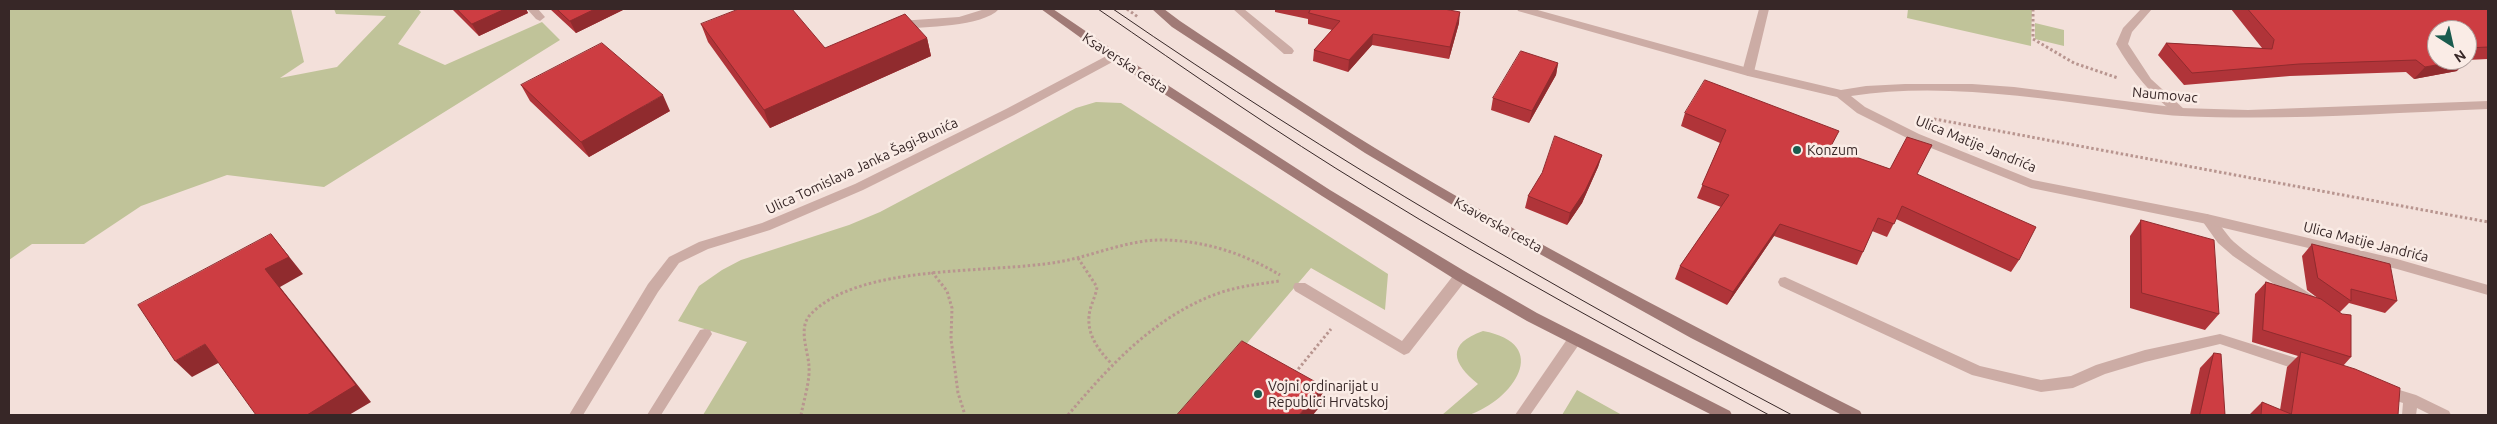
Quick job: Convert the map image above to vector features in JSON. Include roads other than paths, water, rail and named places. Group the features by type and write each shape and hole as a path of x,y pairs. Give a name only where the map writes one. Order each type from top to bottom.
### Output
{"main road":[{"name":"Ksaverska cesta","path":"1046,9 1114,56 1326,193 1461,276 1575,339 1725,415"},
{"name":"Ksaverska cesta","path":"1156,9 1302,108 1470,210 1696,334 1855,415"}],"street":[{"path":"532,9 540,17"},
{"path":"884,28 892,25 962,20 981,16 994,9"},
{"path":"1238,9 1288,51"},
{"name":"Ulica Matije Jandrića","path":"1522,9 1748,72 1842,94 1861,110 1914,136 2030,184 2207,219 2397,264 2488,290"},
{"path":"1748,72 1764,9"},
{"path":"2147,9 2127,31 2122,44 2132,64 2148,85 2180,112"},
{"name":"Ulica Tomislava Janka Šagi-Bunića","path":"576,415 653,288 674,260 704,245 766,228 859,187 1010,112 1114,56"},
{"name":"Naumovac","path":"1842,94 1866,90 1905,88 1972,88 2014,91 2180,112 2248,114 2488,105"},
{"path":"2207,219 2223,240 2238,253 2322,309"},
{"path":"1300,287 1404,348 1461,276"},
{"path":"1785,282 1977,371 2040,386 2073,382 2101,369 2136,358 2220,339 2323,372"},
{"path":"654,415 705,334"},
{"path":"1522,415 1575,339"},
{"path":"2368,386 2411,399 2444,415"},
{"path":"2409,415 2411,399"}],"tram line":[{"path":"1098,9 1267,124 1420,220 1569,305 1769,415"},
{"path":"1113,9 1278,118 1446,222 1618,320 1792,415"}],"place":[{"name":"Konzum","path":"1797,150"},
{"name":"Vojni ordinarijat u Republici Hrvatskoj","path":"1258,394"}]}
